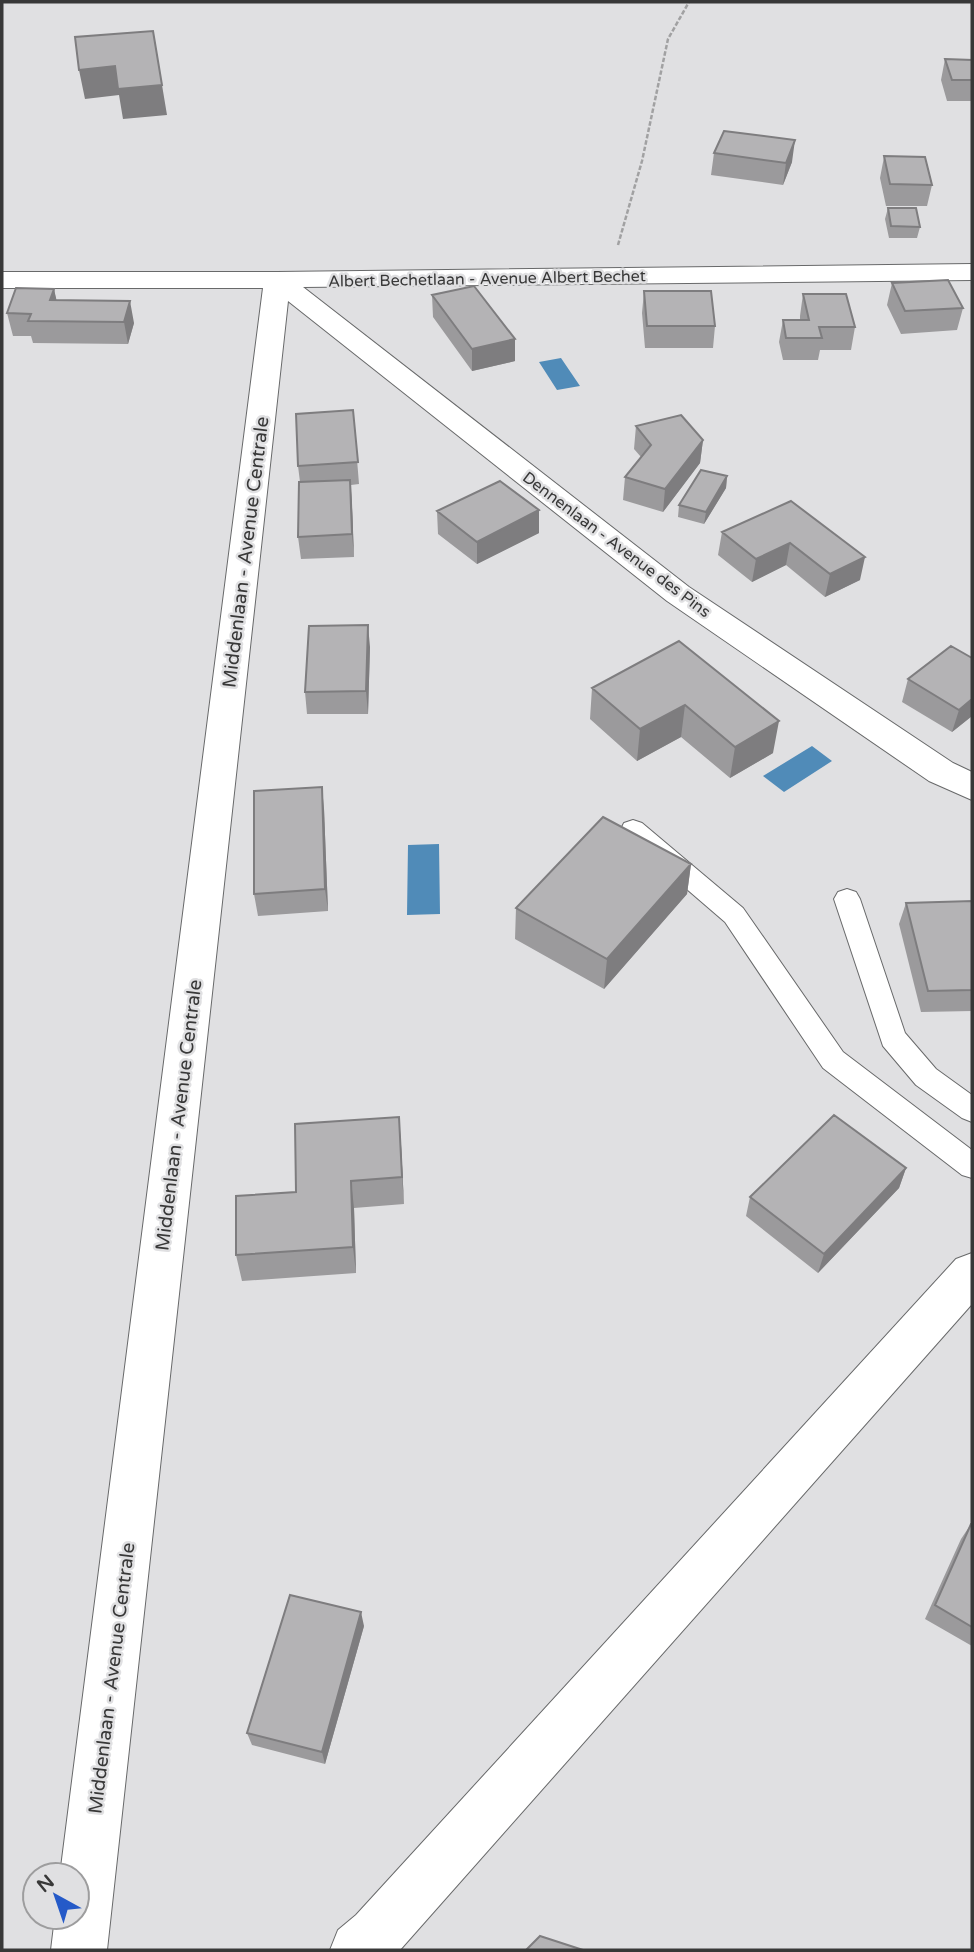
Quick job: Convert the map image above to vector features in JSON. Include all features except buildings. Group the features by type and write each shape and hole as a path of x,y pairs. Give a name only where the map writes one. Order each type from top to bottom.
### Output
{"street":[{"name":"Albert Bechetlaan - Avenue Albert Bechet","path":"2,280 277,280 972,272"},
{"name":"Dennenlaan - Avenue des Pins","path":"277,280 678,594 941,772 972,787"},
{"name":"Middenlaan - Avenue Centrale","path":"79,1950 277,280"},
{"path":"358,1950 376,1935 972,1273"}],"lane":[{"path":"633,829 734,915 833,1060 972,1166"},
{"path":"847,899 893,1038 926,1077 972,1110"}],"path":[{"path":"618,249 622,224 642,161 668,39 689,2"}],"water":[{"path":"561,358 580,386 557,390 539,362"},
{"path":"812,746 832,761 784,792 763,776"},
{"path":"439,844 440,914 407,915 408,845"}]}
